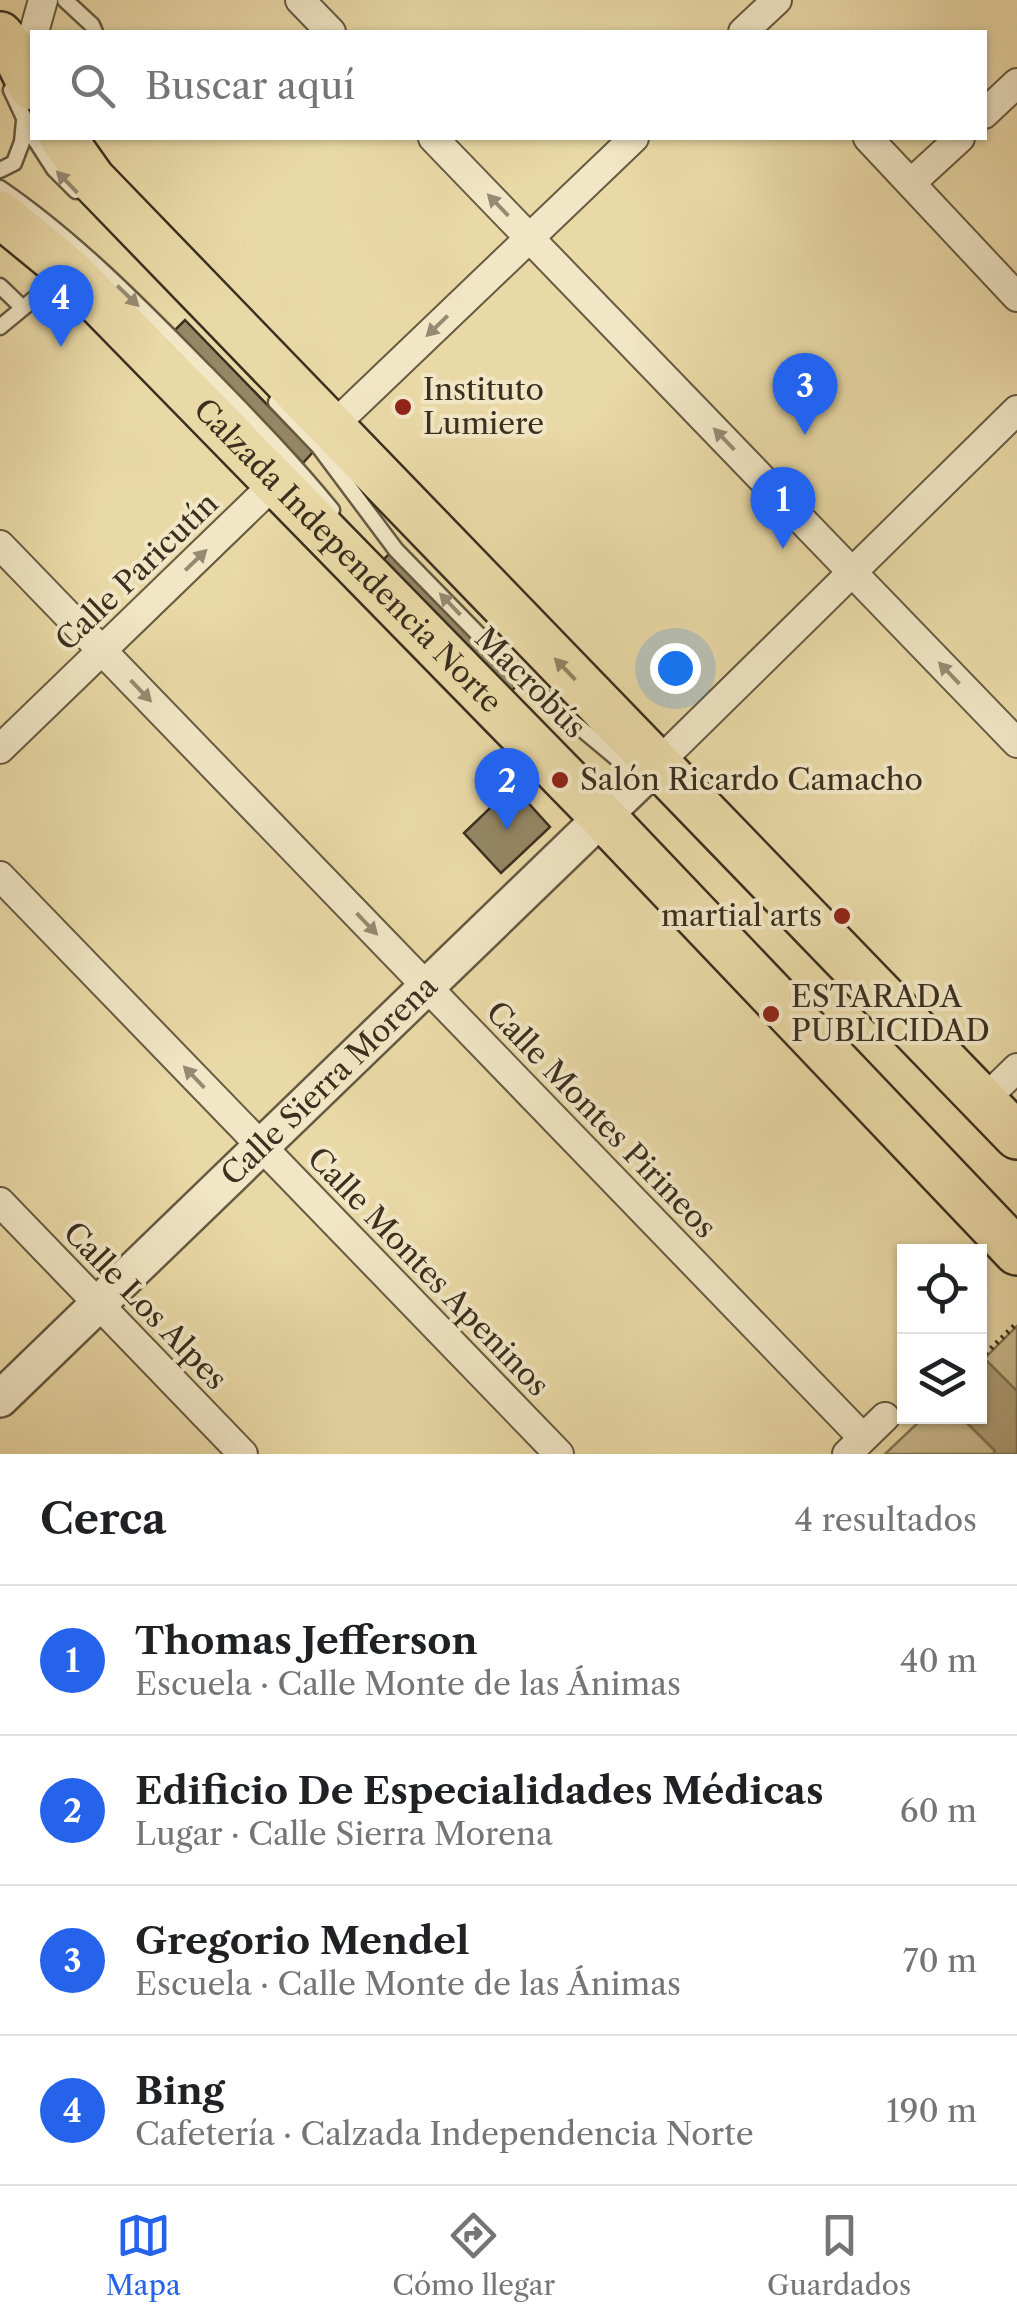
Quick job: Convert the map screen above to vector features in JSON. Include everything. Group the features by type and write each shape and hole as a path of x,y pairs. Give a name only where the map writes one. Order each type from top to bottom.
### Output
{"main road":[{"path":"0,35 15,52 24,91"},
{"path":"64,140 92,179 333,426 651,779 1017,1136"},
{"name":"Calzada Independencia Norte","path":"0,214 68,270 276,483 614,813 1017,1252"}],"street":[{"path":"34,30 42,0"},
{"path":"300,0 330,30"},
{"path":"24,91 30,50"},
{"path":"987,111 1017,84"},
{"path":"435,140 1017,743"},
{"path":"333,426 632,140"},
{"path":"870,140 1017,296"},
{"path":"911,184 958,140"},
{"path":"651,779 852,572 1017,410"},
{"name":"Calle Paricutín","path":"0,749 276,483"},
{"name":"Calle Montes Pirineos","path":"0,545 427,986 855,1446"},
{"name":"Calle Sierra Morena","path":"0,1399 427,986 651,779"},
{"name":"Calle Montes Apeninos","path":"0,876 558,1454"},
{"path":"983,1101 1017,1068"},
{"name":"Calle Los Alpes","path":"0,1202 242,1454"},
{"path":"855,1446 886,1416"}],"lane":[{"path":"66,0 94,30"},
{"path":"24,91 30,121"},
{"path":"0,170 14,164 22,142 24,91"},
{"path":"36,140 54,169 91,207"},
{"path":"0,188 48,223 168,334 298,467 341,521"},
{"path":"0,326 68,270"},
{"path":"0,286 23,308"},
{"name":"Macrobús","path":"266,390 319,447 396,550 523,680 651,779"},
{"name":"Macrobús","path":"362,548 614,813"}],"path":[{"path":"987,1352 1017,1322"}],"shaded area":[{"path":"1017,1326 1017,1454 885,1454 917,1424 987,1424 987,1356"},
{"path":"987,1361 1017,1391 1017,1454 993,1454 995,1451 968,1424 987,1424"}],"building":[{"path":"185,320 313,452 303,463 175,330"},
{"path":"391,552 518,684 508,695 380,563"},
{"path":"513,786 550,827 501,873 464,833"}],"place":[{"name":"Bing","path":"61,347"},
{"name":"Instituto Lumiere","path":"403,407"},
{"name":"Gregorio Mendel","path":"805,435"},
{"name":"Thomas Jefferson","path":"783,549"},
{"name":"Salón Ricardo Camacho","path":"560,780"},
{"name":"Edificio De Especialidades Médicas","path":"507,830"},
{"name":"martial arts","path":"842,916"},
{"name":"ESTARADA PUBLICIDAD","path":"771,1014"}]}
